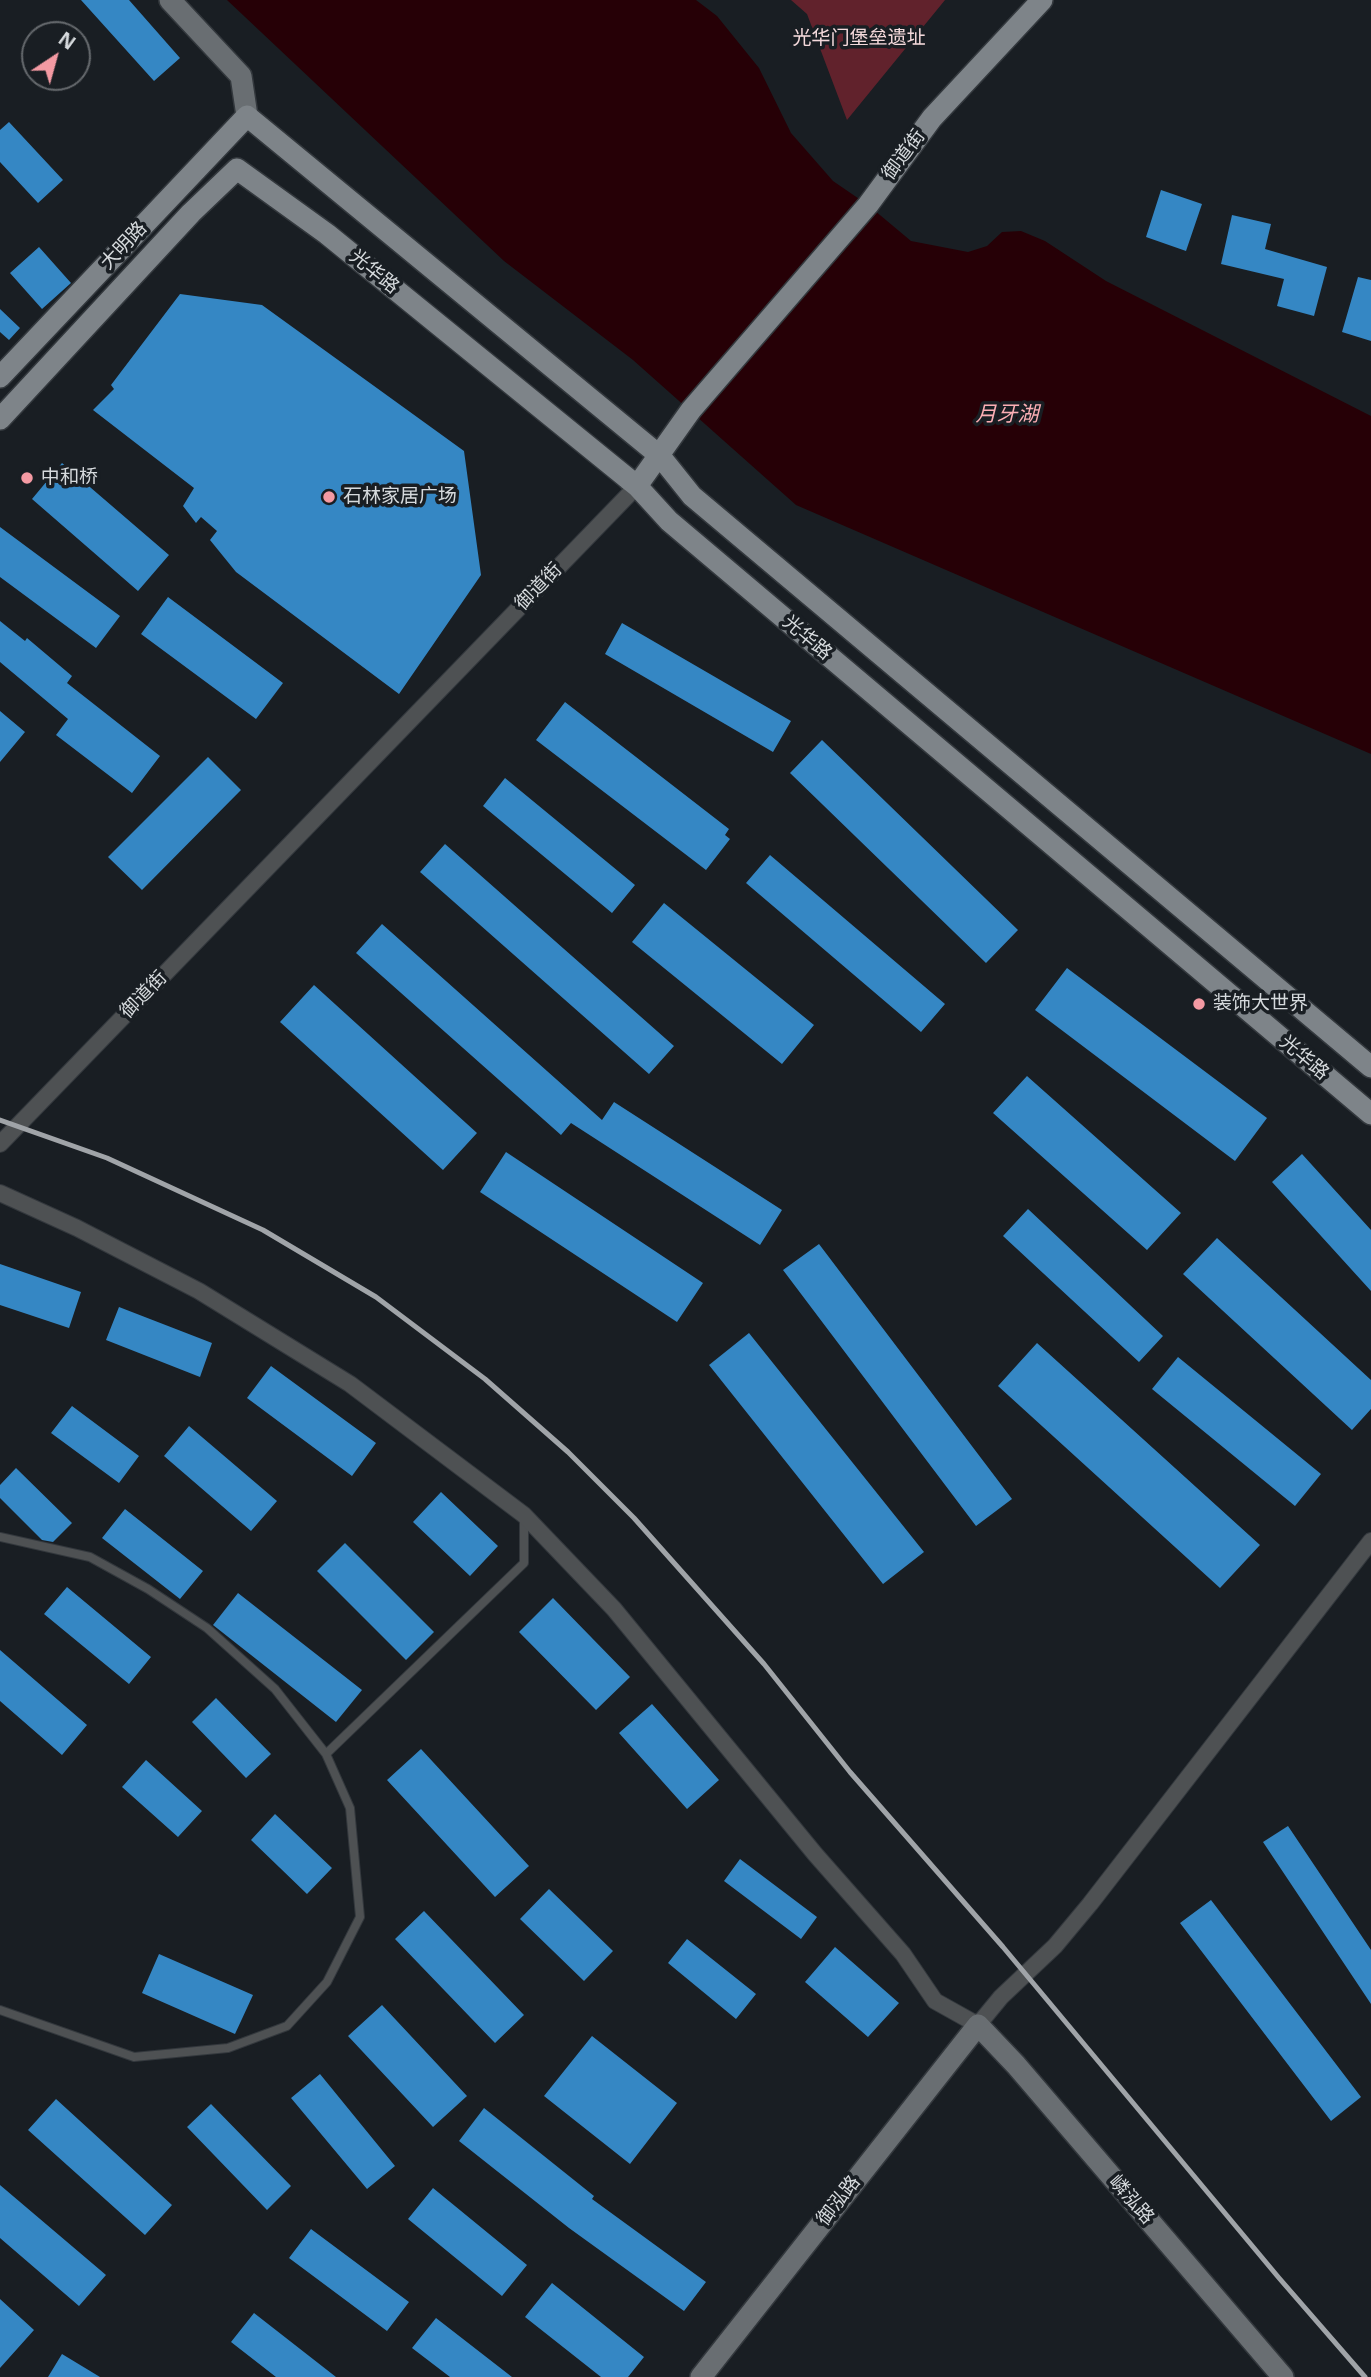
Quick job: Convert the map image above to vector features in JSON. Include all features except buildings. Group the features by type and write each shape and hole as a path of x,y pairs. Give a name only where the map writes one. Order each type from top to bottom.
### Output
{"main road":[{"path":"636,486 691,410 867,205 932,118 1042,0"},
{"name":"大明路","path":"0,377 247,116"},
{"name":"光华路","path":"247,116 660,456 692,496 1371,1067"},
{"name":"大明路","path":"0,419 191,213 237,169"},
{"name":"光华路","path":"237,169 327,234 636,486 669,521 1371,1114"}],"street":[{"path":"170,0 241,76 247,116"},
{"name":"御道街","path":"0,1144 636,486"},
{"path":"0,1193 77,1228 199,1292 350,1384 524,1515 614,1609 815,1854 903,1954 935,2001 978,2025 1001,1997 1055,1945 1090,1904 1371,1541"},
{"name":"御泓路","path":"701,2377 978,2025"},
{"name":"嶙泓路","path":"978,2025 1016,2065 1283,2377"}],"lane":[{"path":"326,1754 524,1563 524,1515"},
{"path":"0,1537 90,1557 158,1595 207,1628 275,1689 326,1754 350,1808 360,1917 327,1982 287,2026 228,2048 134,2057 0,2010"}],"green space":[{"name":"光华门堡垒遗址","path":"791,0 945,0 847,120 807,14"}],"water":[{"name":"月牙湖","path":"227,0 696,0 717,16 759,68 791,133 833,181 868,205 911,241 968,252 987,246 1002,232 1021,231 1045,241 1106,281 1371,416 1371,754 796,505 633,360 504,261"}],"railway":[{"path":"0,1120 107,1158 263,1230 376,1297 485,1379 568,1452 634,1518 764,1664 850,1772 1003,1947 1365,2377"}],"place":[{"name":"中和桥","path":"27,478"},
{"name":"石林家居广场","path":"329,497"},
{"name":"装饰大世界","path":"1199,1004"}]}
